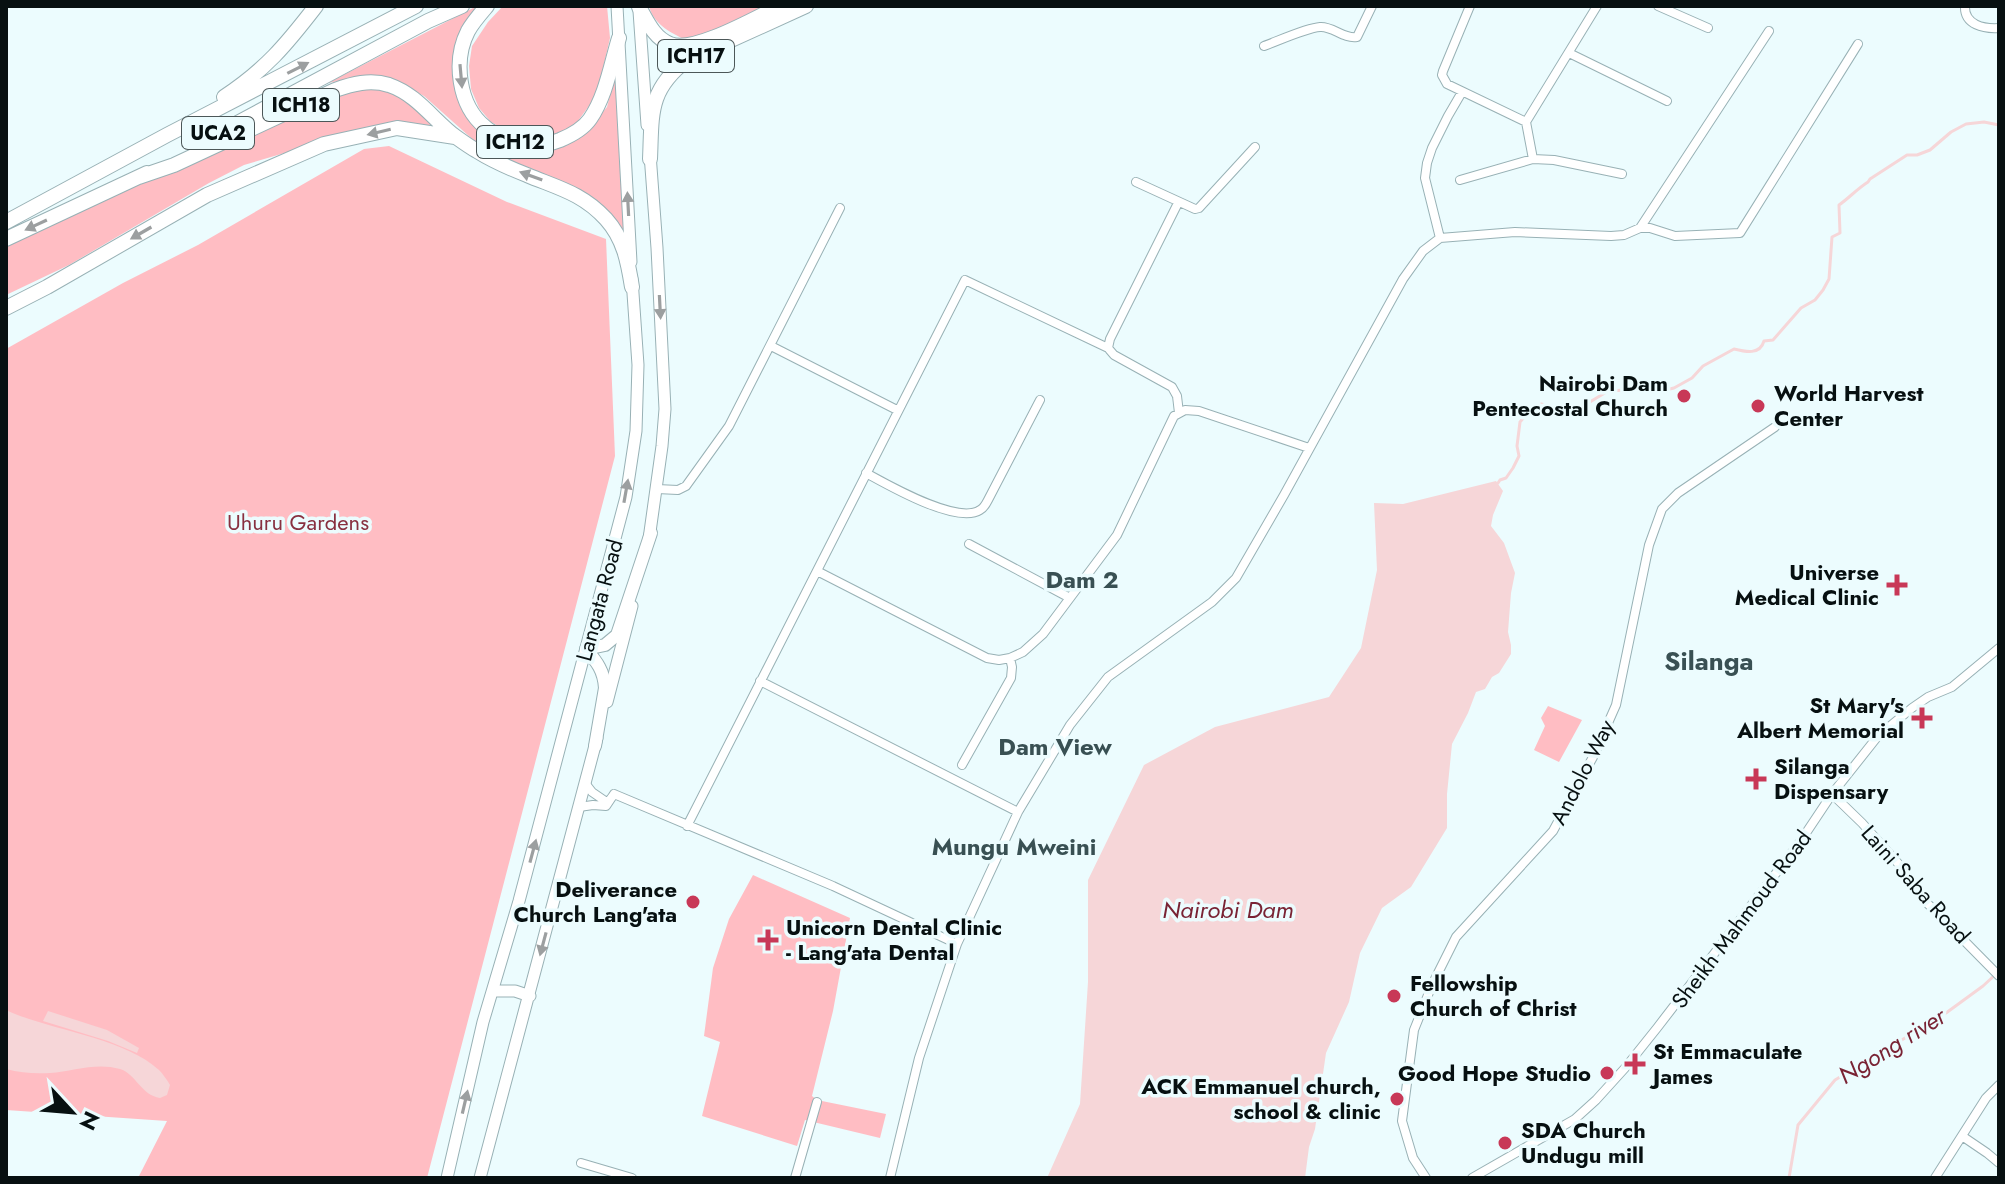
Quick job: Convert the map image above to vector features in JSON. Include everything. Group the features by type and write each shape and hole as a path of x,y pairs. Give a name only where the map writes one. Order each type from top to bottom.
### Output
{"highway":[{"path":"167,135 263,69 316,6"},
{"name":"UCA2","path":"6,222 416,6"},
{"name":"UCA2","path":"6,239 139,177 324,75 462,6"},
{"name":"ICH12","path":"487,6 468,30 462,49 460,64 464,99 485,128 528,145 540,145 571,136 589,120 603,94 619,38"},
{"path":"639,6 661,38 672,45 687,46 780,6"},
{"name":"ICH17","path":"650,159 652,113 656,97 675,69 687,60 806,6"},
{"name":"ICH18","path":"139,177 174,165 335,90 356,83 387,84 420,103 456,137 501,165 558,186 594,208 607,220 621,241 632,287"},
{"path":"6,308 207,195 324,144 397,128 456,137"},
{"path":"471,147 508,139"}],"main road":[{"name":"Langata Road","path":"447,1178 483,1022 519,901 626,497 636,431 638,365 617,6"},
{"name":"Langata Road","path":"480,1178 651,533 657,489 665,409 639,6"},
{"path":"595,746 605,680 603,671 586,649 605,645 617,635 651,533"},
{"path":"493,991 515,991 530,996"}],"street":[{"path":"1264,46 1319,27 1350,38 1357,37 1372,6"},
{"path":"1470,6 1442,75 1447,84 1526,122"},
{"path":"1533,159 1526,122 1597,6"},
{"path":"1658,6 1708,28"},
{"path":"1965,6 1965,13 1971,21 1982,28 1999,28"},
{"path":"1640,228 1769,31"},
{"path":"890,1178 919,1058 957,944 1018,812 1070,725 1108,677 1212,602 1236,578 1403,279 1423,251 1440,238 1515,232 1611,236 1650,228 1675,236 1740,233 1858,44"},
{"path":"1569,53 1667,101"},
{"path":"1440,238 1425,178 1427,163 1462,92"},
{"path":"1136,182 1191,209 1199,208 1255,147"},
{"path":"1460,180 1533,159 1554,160 1622,174"},
{"path":"1108,348 1178,203"},
{"path":"657,489 678,490 686,486 729,426 840,208"},
{"path":"687,826 965,280 1108,348 1114,355 1172,387 1177,396 1179,413"},
{"path":"771,346 897,410"},
{"path":"866,473 939,508 958,513 979,511 988,500 1040,400"},
{"path":"817,571 987,658 1010,658 1023,652 1043,634 1117,535 1174,416 1185,410 1199,411 1309,448"},
{"name":"Andolo Way","path":"1426,1178 1413,1158 1402,1121 1414,1030 1432,985 1456,937 1553,831 1593,757 1616,705 1649,545 1662,509 1678,493 1775,427"},
{"path":"969,544 1070,598"},
{"name":"Sheikh Mahmoud Road","path":"1472,1178 1575,1119 1610,1085 1800,842 1832,794 1878,736 1928,697 1952,687 1999,648"},
{"path":"962,765 1011,678 1010,658"},
{"path":"760,681 1018,812"},
{"path":"585,783 608,803 614,794"},
{"path":"614,794 833,886 957,944"},
{"path":"579,807 606,806 614,794"},
{"name":"Laini Saba Road","path":"1832,794 1904,870 1926,902 1999,976"},
{"path":"1935,1178 1986,1098 1999,1085"},
{"path":"795,1178 817,1102"},
{"path":"1962,1136 1999,1163"},
{"path":"581,1163 632,1178"}],"green space":[{"path":"480,6 471,19 460,101 511,148 530,153 562,147 587,131 607,107 617,68 626,240 619,227 525,169 479,145 424,96 391,78 370,75 328,83"},
{"path":"503,6 607,6 610,38 597,95 575,125 554,136 529,136 507,131 491,122 479,108 471,89 469,66 472,46"},
{"path":"649,6 764,6 711,32 684,39 658,22"},
{"path":"365,88 383,89 399,96 437,130 406,122 377,125 328,137 244,165 69,265 6,295 6,247 141,182 180,170 214,151 335,96"},
{"name":"Uhuru Gardens","path":"389,146 507,202 606,239 615,456 427,1178 138,1178 167,1121 6,1110 6,349 198,245 364,149"},
{"path":"1548,706 1582,720 1559,762 1534,750 1545,726 1541,718"},
{"path":"753,875 850,918 833,1011 812,1096 817,1100 886,1114 880,1138 805,1120 797,1146 702,1116 720,1042 704,1036 713,968 729,919"}],"water":[{"name":"Nairobi Dam","path":"1496,481 1503,491 1491,526 1504,543 1515,573 1508,632 1511,654 1485,689 1476,692 1452,744 1447,828 1411,887 1382,908 1360,953 1349,1002 1326,1053 1305,1178 1047,1178 1080,1104 1088,982 1088,880 1144,765 1215,727 1329,697 1361,648 1377,570 1374,503 1403,504"},
{"path":"6,1010 107,1042 144,1059 168,1081 167,1095 160,1098 153,1096 126,1072 111,1067 44,1073 6,1069"},
{"path":"48,1011 107,1030 139,1048 137,1053 43,1021"}],"waterway":[{"path":"1498,483 1506,478 1519,456 1520,422 1532,408 1541,404 1575,411 1608,391 1661,391 1674,388 1692,378 1703,366 1734,349 1756,350 1764,341 1773,340 1801,308 1815,300 1829,279 1832,237 1840,233 1839,205 1870,179 1907,155 1930,150 1966,124 1984,122 1999,125"},
{"name":"Ngong river","path":"1789,1178 1798,1125 1835,1080 1921,1025 1946,1013 1996,974"}],"place":[{"name":"Nairobi Dam Pentecostal Church","path":"1684,396"},
{"name":"World Harvest Center","path":"1758,406"},
{"name":"Universe Medical Clinic","path":"1897,585"},
{"name":"St Mary's Albert Memorial","path":"1922,718"},
{"name":"Silanga Dispensary","path":"1756,779"},
{"name":"Deliverance Church Lang'ata","path":"693,902"},
{"name":"Unicorn Dental Clinic - Lang'ata Dental","path":"768,940"},
{"name":"Fellowship Church of Christ","path":"1394,996"},
{"name":"St Emmaculate James","path":"1635,1064"},
{"name":"Good Hope Studio","path":"1607,1073"},
{"name":"ACK Emmanuel church, school & clinic","path":"1397,1099"},
{"name":"SDA Church Undugu mill","path":"1505,1143"}],"district":[{"name":"Dam 2","path":"1082,580"},
{"name":"Silanga","path":"1709,661"},
{"name":"Dam View","path":"1055,747"},
{"name":"Mungu Mweini","path":"1014,847"}]}
